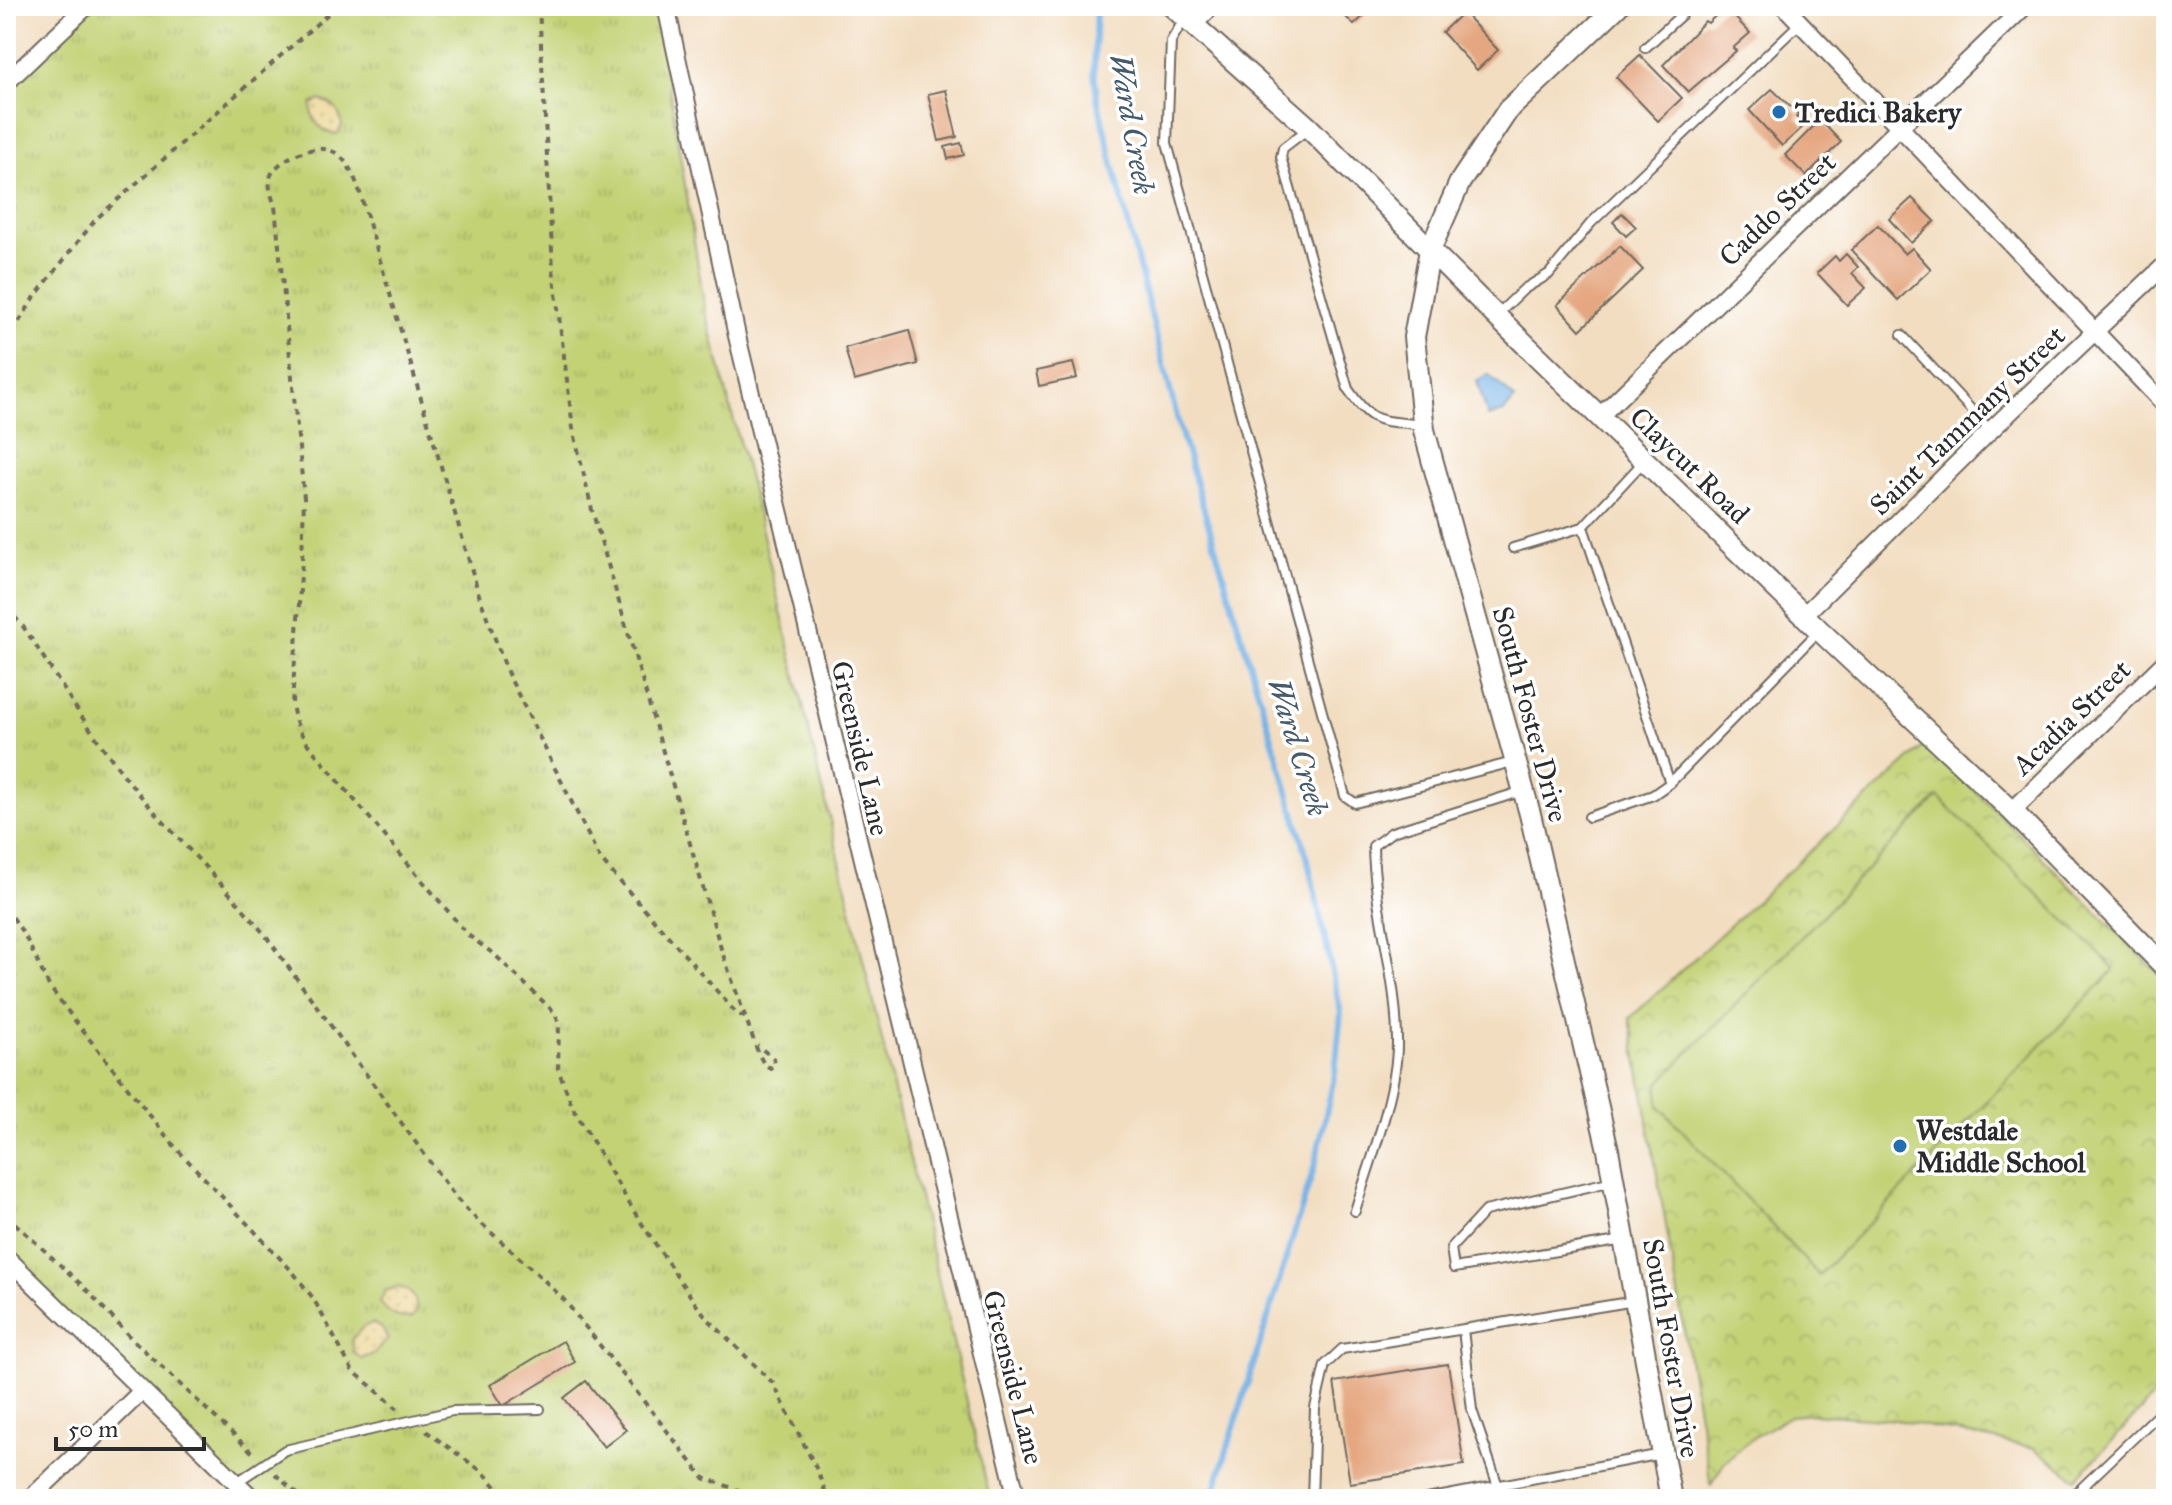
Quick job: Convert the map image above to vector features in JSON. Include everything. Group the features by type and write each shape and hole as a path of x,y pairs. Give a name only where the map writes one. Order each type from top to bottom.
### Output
{"street":[{"path":"6,83 87,6"},
{"name":"Greenside Lane","path":"666,6 740,351 1017,1499"},
{"path":"1184,16 1212,6"},
{"name":"South Foster Drive","path":"1618,6 1508,110 1460,182 1430,250 1414,337 1424,425 1524,791 1613,1180 1671,1499"},
{"path":"1784,6 2166,406"},
{"name":"Caddo Street","path":"1600,416 2025,6"},
{"name":"Claycut Road","path":"1184,16 1309,128 1496,316 1819,630 2012,811 2166,968"},
{"name":"Saint Tammany Street","path":"1804,615 1990,431 2166,264"},
{"name":"Acadia Street","path":"2012,811 2166,661"},
{"path":"6,1257 253,1499"},
{"path":"30,1499 142,1391"}],"lane":[{"path":"1645,48 1691,6"},
{"path":"1184,16 1171,41 1167,143 1345,796 1355,803 1516,761"},
{"path":"1496,316 1524,289 1549,274 1591,223 1800,23"},
{"path":"1309,128 1283,148 1281,157 1348,389 1362,409 1375,419 1424,425"},
{"path":"1902,335 1990,431"},
{"path":"1513,548 1583,527 1645,460"},
{"path":"1583,527 1670,783"},
{"path":"1589,817 1653,795 1670,783 1819,630"},
{"path":"1355,1211 1392,1087 1397,1046 1390,962 1373,882 1373,846 1392,832 1524,791"},
{"path":"1613,1180 1485,1211 1451,1248 1454,1268 1624,1240"},
{"path":"1312,1499 1315,1408 1325,1365 1342,1349 1635,1301"},
{"path":"1463,1329 1472,1410 1498,1486"},
{"path":"2070,1499 2166,1407"},
{"path":"237,1482 285,1450 452,1411 540,1409"},
{"path":"1427,1499 1663,1454"}],"path":[{"path":"6,342 36,295 96,219 337,6"},
{"path":"539,6 553,269 573,428 592,510 722,952 764,1064 770,1068 775,1065 774,1059 757,1045"},
{"path":"745,1017 738,1015 600,859 508,674 480,598 358,186 344,160 334,151 312,149 289,159 271,175 270,186 275,206 304,498 292,703 294,720 310,747 468,935 503,962 555,1013 559,1024 558,1069 573,1108 638,1218 695,1303 773,1383 817,1470 828,1499"},
{"path":"6,608 22,625 111,758 175,834 238,900 286,962 456,1198 566,1302 704,1478 757,1499"},
{"path":"6,907 25,936 49,986 175,1147 292,1271 313,1298 361,1381 484,1473 507,1499"},
{"path":"6,1215 85,1288 130,1337 303,1499"}],"green space":[{"path":"86,6 656,6 705,309 757,510 990,1499 240,1499 6,1261 6,82"},
{"name":"Westdale Middle School","path":"1927,743 2166,981 2166,1383 2076,1479 2034,1448 1897,1420 1812,1414 1790,1416 1754,1437 1724,1463 1711,1485 1630,1018"},
{"path":"1938,797 2115,969 1819,1275 1659,1106 1658,1084"}],"sand":[{"path":"320,100 338,112 342,126 337,134 327,131 315,120 312,104"},
{"path":"398,1287 408,1291 416,1302 413,1317 394,1315 380,1302 385,1291"},
{"path":"372,1323 382,1328 388,1339 373,1354 362,1359 353,1352 352,1339 363,1327"}],"water":[{"path":"1488,374 1515,399 1504,412 1488,417 1477,381"}],"building":[{"path":"1335,6 1364,6 1369,11 1354,25"},
{"path":"1725,7 1750,33 1733,48 1736,51 1688,92 1663,65 1705,21 1708,23"},
{"path":"1463,12 1498,50 1477,70 1442,32"},
{"path":"1640,55 1682,98 1658,121 1616,77"},
{"path":"1772,89 1799,115 1796,117 1804,126 1782,146 1749,110"},
{"path":"946,90 957,137 939,141 928,94"},
{"path":"1820,120 1841,142 1806,176 1785,155"},
{"path":"961,143 964,155 948,159 945,147"},
{"path":"1912,198 1935,221 1911,243 1889,219"},
{"path":"1622,213 1636,227 1626,236 1613,222"},
{"path":"1878,225 1905,254 1912,248 1931,269 1898,300 1851,250"},
{"path":"1620,246 1643,270 1580,330 1557,305"},
{"path":"1846,254 1858,267 1852,273 1866,288 1847,305 1817,273 1835,256 1839,261"},
{"path":"909,330 918,364 854,381 845,348"},
{"path":"1073,363 1077,378 1039,386 1036,371"},
{"path":"563,1341 575,1362 503,1406 490,1385"},
{"path":"1448,1364 1464,1465 1350,1483 1334,1382"},
{"path":"586,1381 626,1430 604,1447 564,1398"}],"waterway":[{"name":"Ward Creek","path":"1096,6 1094,71 1097,98 1112,160 1180,429 1307,856 1341,1013 1335,1073 1314,1168 1212,1499"}],"place":[{"name":"Tredici Bakery","path":"1779,112"},
{"name":"Westdale Middle School","path":"1900,1146"}]}
